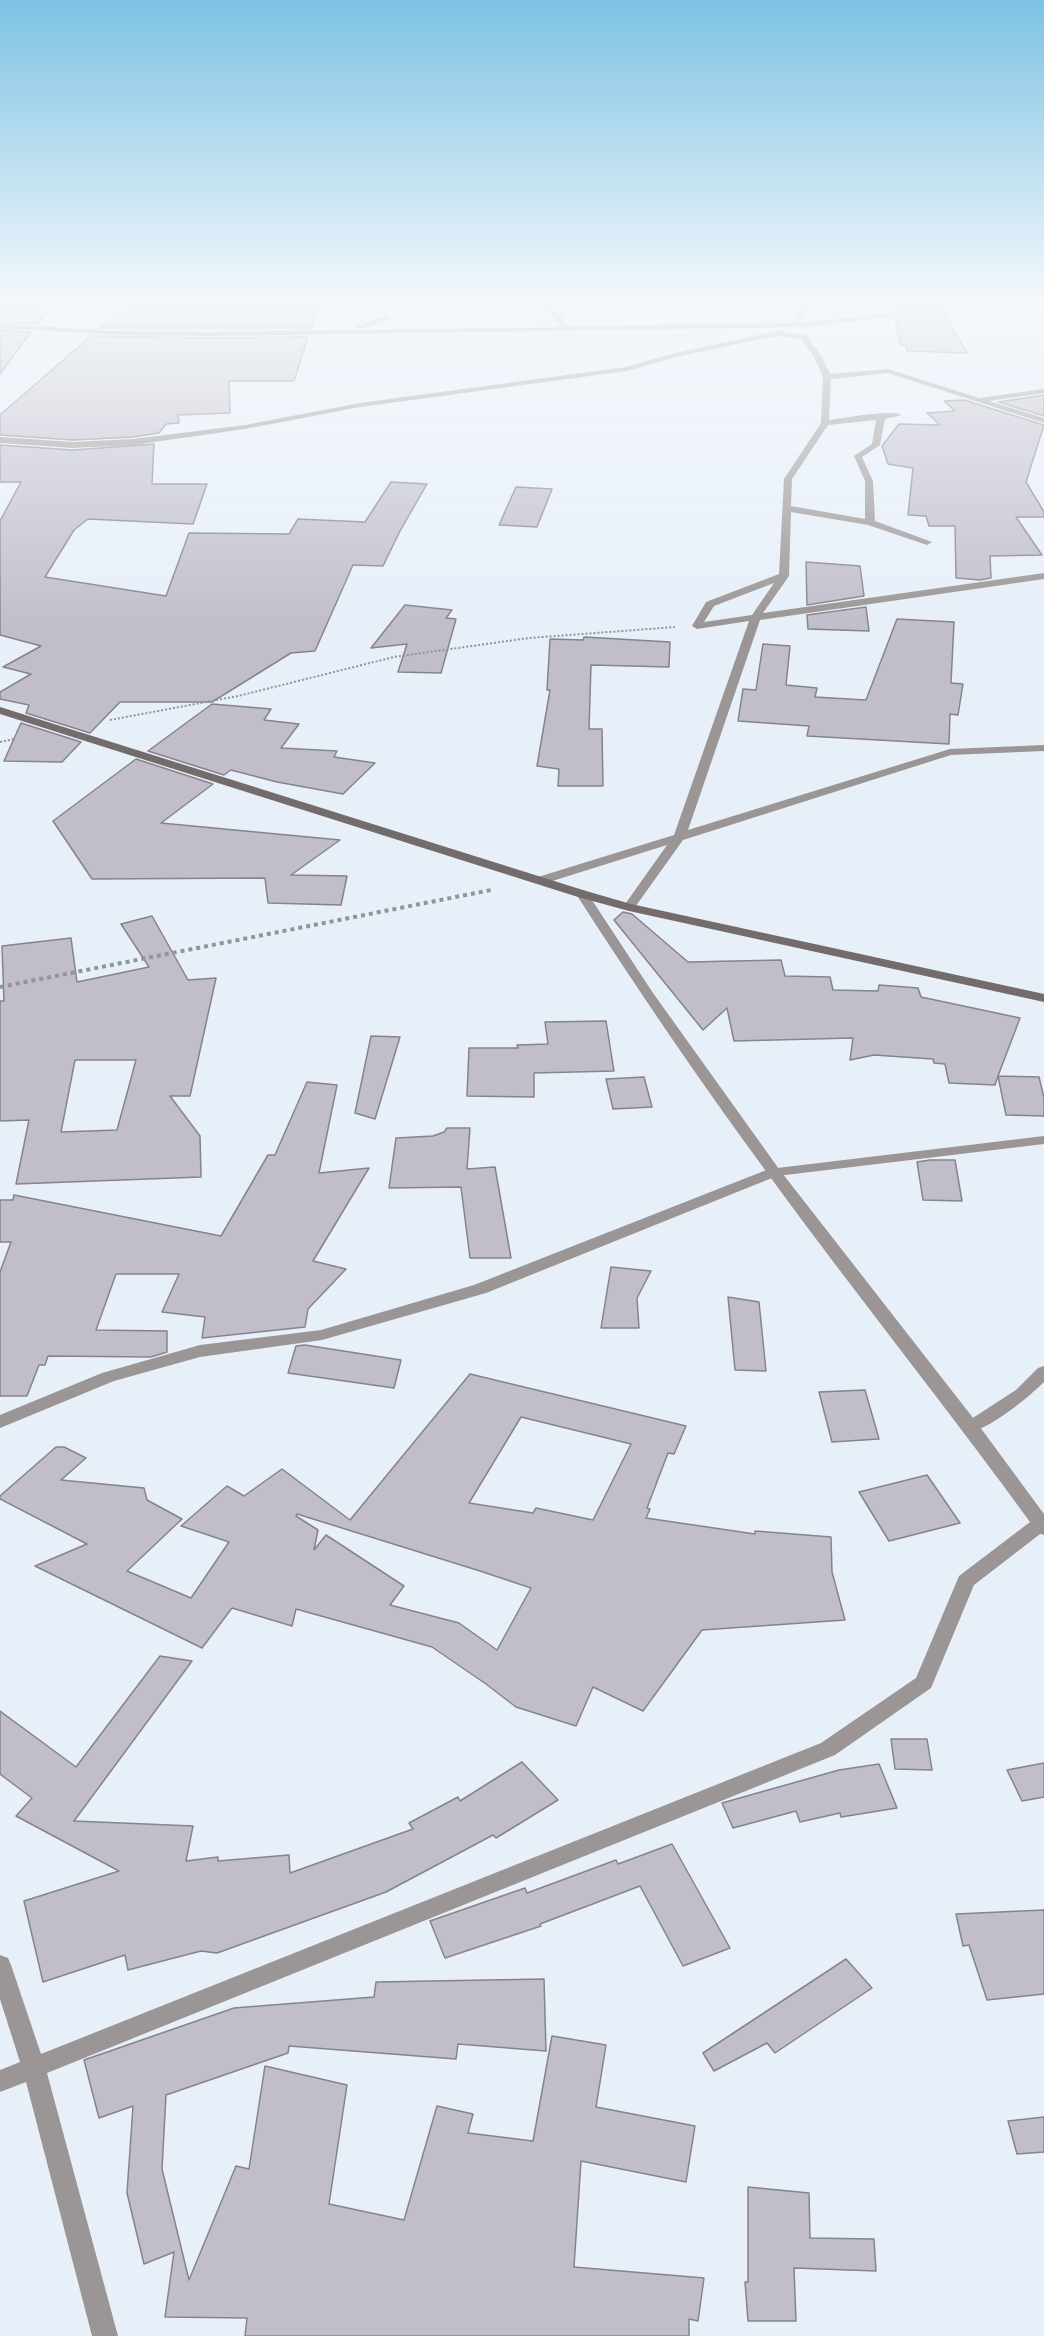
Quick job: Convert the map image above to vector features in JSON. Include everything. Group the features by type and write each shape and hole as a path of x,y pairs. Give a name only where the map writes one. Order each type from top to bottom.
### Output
{"main road":[{"path":"0,710 628,907 1044,998"}],"street":[{"path":"0,440 73,445 144,441 348,408"},
{"path":"628,907 680,835 756,617 784,576 788,479 825,423 825,408"},
{"path":"1004,408 1044,421"},
{"path":"825,423 898,415"},
{"path":"870,523 869,481 858,456 876,445 881,416"},
{"path":"786,508 870,523 927,542"},
{"path":"697,626 710,604 784,576"},
{"path":"697,626 1044,576"},
{"path":"542,880 950,752 1044,748"},
{"path":"0,2081 828,1749 924,1683 966,1581 1042,1526 971,1427 774,1172 647,994 582,894"},
{"path":"0,1422 108,1377 200,1351 322,1335 480,1289 774,1172 1044,1140"},
{"path":"971,1427 1022,1394 1044,1372"},
{"path":"0,1965 34,2068 105,2336"}],"path":[{"path":"0,742 238,696 394,657 528,638 697,626"},
{"path":"0,987 542,880"}],"building":[{"path":"8,408 230,408 230,413 178,415 179,423 166,424 159,433 133,437 73,440 0,435 0,415"},
{"path":"952,408 990,408 1044,425 1026,482 1044,512 1044,517 1016,517 1042,555 990,556 991,578 980,580 956,578 955,526 929,526 926,516 908,515 913,468 888,464 882,446 899,424 940,425 927,413 955,411"},
{"path":"1018,408 1044,408 1044,416"},
{"path":"154,444 152,484 207,484 193,524 88,519 74,530 45,577 166,596 189,533 289,534 298,519 365,522 391,482 427,484 383,566 353,565 315,651 291,653 212,702 120,702 90,733 26,713 29,705 0,699 0,692 31,674 3,667 41,646 0,635 0,521 21,482 0,482 0,445 73,450"},
{"path":"516,487 552,489 537,527 499,525"},
{"path":"806,562 860,566 864,596 807,605"},
{"path":"405,605 452,610 446,618 456,619 441,673 398,672 407,644 371,648"},
{"path":"866,607 869,631 808,629 807,615"},
{"path":"897,619 954,622 951,683 963,684 958,715 950,714 949,744 807,736 809,726 738,721 743,689 756,690 763,644 790,646 786,685 817,688 815,697 866,700"},
{"path":"584,637 670,642 669,667 591,665 589,729 602,729 603,786 558,786 559,769 537,766 550,690 547,690 550,639 583,640"},
{"path":"212,704 271,709 264,720 299,724 281,748 337,751 334,757 375,763 343,794 277,782 231,770 224,775 148,751"},
{"path":"21,723 81,742 62,762 4,761"},
{"path":"136,759 213,784 161,823 340,840 291,875 347,876 341,905 268,903 265,878 92,879 53,821"},
{"path":"623,912 632,914 688,962 781,960 785,976 830,977 833,990 878,991 879,985 918,988 921,997 1020,1018 995,1085 949,1083 945,1064 934,1063 933,1059 874,1055 850,1060 853,1038 734,1041 727,1008 703,1030 614,920"},
{"path":"152,916 188,980 216,978 190,1096 170,1096 200,1136 201,1177 16,1184 29,1120 0,1121 0,1001 4,1001 2,946 71,938 77,982 149,967 121,924","holes":["75,1060 136,1060 117,1130 61,1132"]},
{"path":"606,1021 614,1071 534,1073 534,1097 467,1096 469,1048 518,1048 517,1045 548,1044 545,1022"},
{"path":"371,1036 400,1037 375,1119 355,1113"},
{"path":"998,1076 1039,1077 1044,1098 1044,1116 1006,1115"},
{"path":"644,1077 652,1107 613,1109 606,1079"},
{"path":"307,1082 337,1085 319,1173 369,1168 313,1261 346,1269 308,1309 305,1327 202,1338 205,1317 162,1312 179,1274 116,1274 96,1330 167,1331 167,1352 151,1357 48,1356 45,1365 39,1365 27,1396 0,1396 0,1272 11,1242 0,1242 0,1200 13,1200 14,1195 221,1236 268,1155 275,1155"},
{"path":"447,1128 470,1128 467,1169 495,1167 511,1258 470,1258 461,1187 389,1188 396,1138 433,1136 444,1132"},
{"path":"955,1160 962,1201 923,1200 917,1162"},
{"path":"611,1267 651,1271 637,1298 639,1328 601,1328"},
{"path":"728,1297 759,1302 766,1371 735,1370"},
{"path":"305,1345 401,1360 394,1388 288,1373 296,1346"},
{"path":"470,1374 686,1426 674,1454 668,1453 647,1508 650,1509 646,1518 755,1534 755,1531 831,1537 832,1572 845,1620 702,1630 643,1711 593,1687 576,1726 516,1707 432,1647 296,1609 292,1626 232,1608 202,1648 35,1566 87,1544 0,1499 0,1496 56,1447 64,1447 86,1458 61,1480 144,1488 147,1500 182,1519 127,1571 191,1598 229,1542 181,1526 227,1486 244,1496 282,1469 350,1520","holes":["521,1417 631,1444 593,1520 536,1508 533,1513 469,1503","297,1514 480,1571 531,1588 497,1650 459,1623 390,1605 404,1586 326,1535 314,1550 318,1530 296,1516"]},
{"path":"865,1390 879,1439 832,1442 819,1392"},
{"path":"927,1475 960,1523 889,1541 859,1492"},
{"path":"160,1656 192,1661 74,1821 193,1826 186,1861 218,1857 218,1861 289,1855 290,1873 413,1829 409,1823 458,1797 460,1801 522,1762 558,1800 496,1838 493,1835 386,1892 217,1953 201,1951 128,1970 125,1955 43,1982 24,1901 119,1871 16,1816 32,1798 0,1774 0,1711 76,1767"},
{"path":"891,1739 927,1739 932,1770 895,1769"},
{"path":"1044,1763 1044,1797 1022,1801 1007,1770"},
{"path":"879,1764 897,1808 841,1817 840,1813 800,1822 796,1811 733,1828 722,1803 839,1770"},
{"path":"672,1844 730,1948 683,1966 640,1886 540,1924 541,1926 445,1958 430,1921 525,1888 527,1893 616,1860 618,1864"},
{"path":"1044,1910 1044,1994 987,2000 969,1945 963,1946 956,1914"},
{"path":"846,1959 872,1988 775,2053 767,2043 714,2071 703,2053"},
{"path":"544,1979 546,2051 458,2044 456,2059 289,2046 288,2053 166,2095 162,2169 189,2280 236,2166 249,2169 265,2066 347,2085 329,2204 404,2220 437,2106 473,2114 468,2133 533,2141 552,2036 606,2045 596,2107 695,2126 686,2182 581,2161 574,2267 704,2278 698,2321 689,2319 689,2336 245,2336 247,2318 165,2317 174,2252 144,2264 127,2193 133,2106 99,2118 84,2060 234,2008 374,1997 376,1982"},
{"path":"1044,2117 1044,2152 1017,2154 1008,2121"},
{"path":"748,2187 809,2193 810,2238 874,2239 876,2271 794,2268 796,2321 748,2321 745,2282 748,2282"}]}
